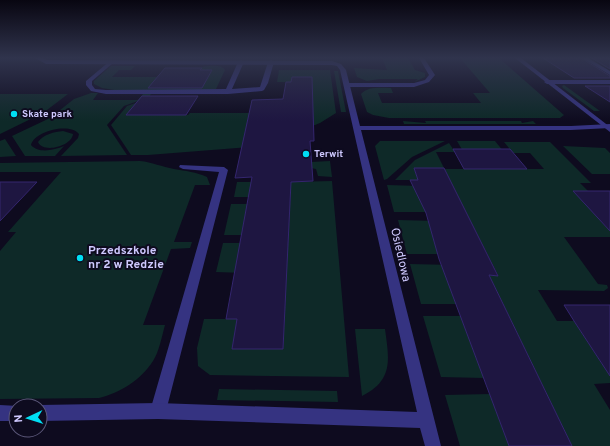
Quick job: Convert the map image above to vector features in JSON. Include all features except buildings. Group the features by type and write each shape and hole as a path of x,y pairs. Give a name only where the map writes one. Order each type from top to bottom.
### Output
{"street":[{"path":"92,79 89,81 89,85 93,90 106,92 228,92 262,89 266,79"},
{"path":"228,92 233,79"},
{"name":"Osiedlowa","path":"346,79 433,446"},
{"path":"347,85 414,85 427,81 429,79"},
{"path":"544,79 609,127"},
{"path":"548,82 610,82"},
{"path":"357,128 609,127"},
{"path":"158,411 224,170 183,167"},
{"path":"48,413 158,411 426,420"}],"green space":[{"path":"96,79 221,79 216,89 213,90 114,90 102,88 94,84 94,81"},
{"path":"278,79 292,79 291,82 277,82"},
{"path":"312,79 331,79 336,113 320,123 262,146 131,155 111,125 127,106 147,99 126,115 188,115 190,113 294,113 295,103 313,102"},
{"path":"335,79 340,79 346,112 341,112"},
{"path":"362,79 421,79 414,82 418,79 379,79 367,81"},
{"path":"478,79 523,79 564,115 560,118 389,118 373,115 367,112 361,94 364,91 375,88 391,88 393,93 378,93 382,103 481,103 473,93 490,93"},
{"path":"564,85 600,111 594,111 563,88 562,86"},
{"path":"91,93 98,93 93,100 138,100 143,94 151,94 149,97 124,106 107,125 127,155 61,156 78,138 79,134 74,130 61,129 45,132 38,136 31,145 38,150 51,150 64,146 55,156 25,156 12,136 50,118 74,99"},
{"path":"0,94 68,94 43,113 0,134"},
{"path":"403,121 426,123 425,121 521,121 522,123 533,121 536,124 404,124"},
{"path":"63,131 73,134 68,142 63,145 45,148 38,142 46,135"},
{"path":"5,139 16,156 0,157 0,141"},
{"path":"380,141 445,141 412,157 384,180 375,146"},
{"path":"457,141 495,141 504,152 464,153"},
{"path":"504,142 550,142 591,183 580,183 588,191 574,191 610,231 610,237 564,237 598,284 607,285 608,288 604,291 538,290 557,321 574,321 602,364 610,364 610,383 594,384 610,410 610,446 572,446 489,275 498,275 444,169 544,169 530,153 513,153"},
{"path":"449,143 455,152 436,152 444,168 414,168 418,180 395,180 415,160"},
{"path":"563,146 605,148 610,153 610,174 592,174"},
{"name":"Przedszkole nr 2 w Redzie","path":"140,161 207,177 210,185 195,185 174,242 192,242 190,248 171,249 143,325 165,325 159,349 148,368 136,380 115,393 99,398 0,399 0,251 16,232 8,232 61,172 0,172 0,163"},
{"path":"330,161 332,177 318,176 316,169 311,168 311,162"},
{"path":"332,181 349,377 210,375 198,366 197,348 204,319 237,319 232,349 283,349 291,182"},
{"path":"237,182 259,182 257,197 234,197"},
{"path":"387,185 420,186 430,212 394,212"},
{"path":"231,204 256,204 250,235 224,235"},
{"path":"398,220 435,221 447,254 407,254"},
{"path":"223,243 250,243 245,273 216,272"},
{"path":"410,264 452,265 456,304 421,304"},
{"path":"423,316 461,316 484,378 441,377"},
{"path":"355,329 385,329 388,350 387,368 384,376 380,383 362,396"},
{"path":"219,389 337,391 338,402 217,400"},
{"path":"490,394 509,446 460,446 445,395"}],"place":[{"name":"Skate park","path":"14,114"},
{"name":"Terwit","path":"306,154"},
{"name":"Przedszkole nr 2 w Redzie","path":"80,258"}]}
